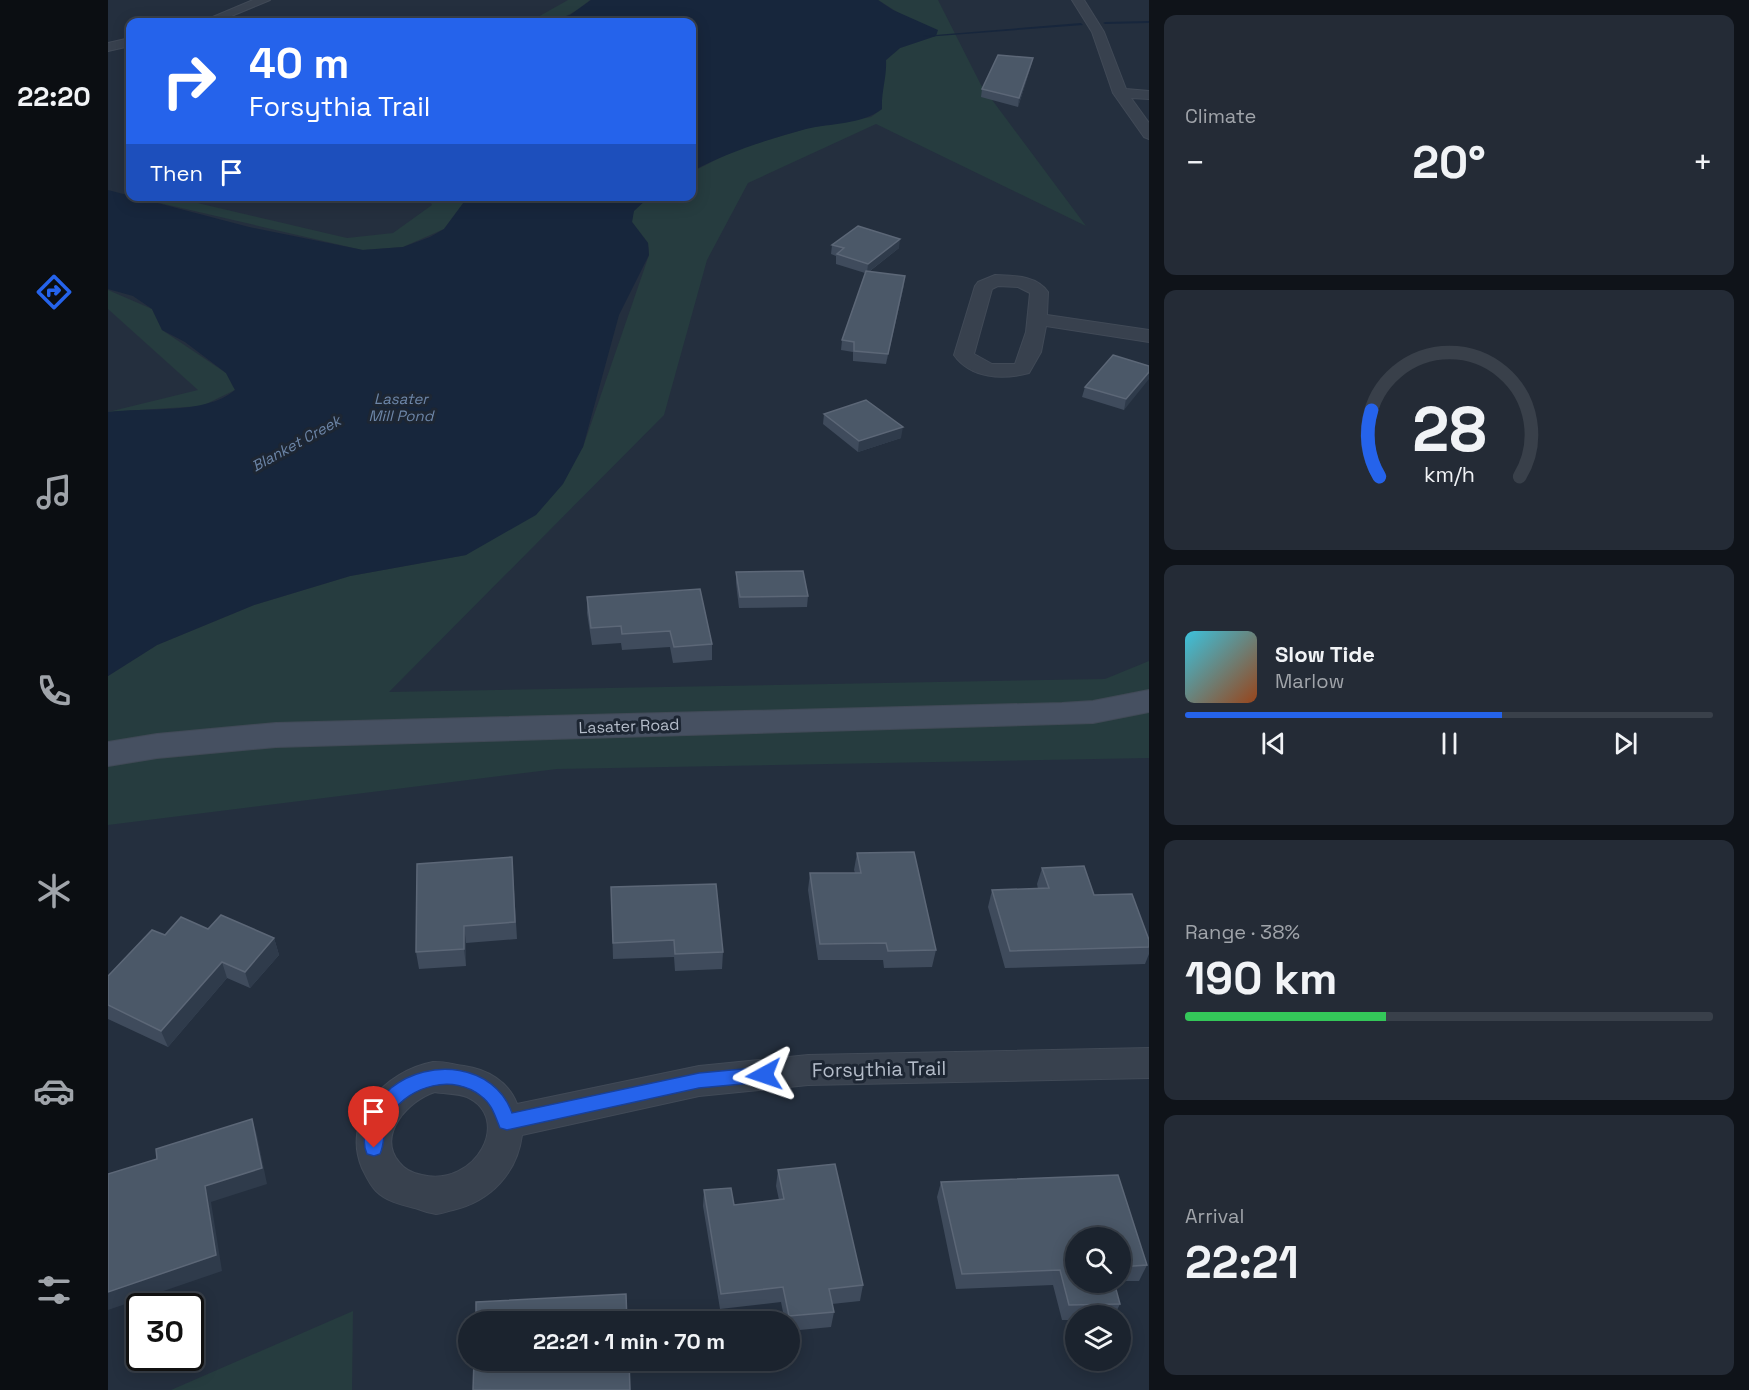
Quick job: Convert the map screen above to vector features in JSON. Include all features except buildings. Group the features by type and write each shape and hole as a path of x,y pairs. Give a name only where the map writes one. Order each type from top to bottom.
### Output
{"street":[{"path":"239,0 260,2"},
{"path":"1078,0 1098,32 1120,93 1149,134"},
{"path":"218,18 260,2"},
{"path":"108,47 126,43"},
{"path":"1120,93 1149,95"},
{"path":"995,280 1033,285 1039,292 1038,319 1028,360 1022,369 995,371 980,367 964,355 984,286 995,280"},
{"path":"1038,319 1149,336"},
{"name":"Lasater Road","path":"108,754 157,746 276,735 1062,714 1102,711 1149,701"},
{"name":"Forsythia Trail","path":"507,1122 699,1081 808,1070 1149,1064"}],"green space":[{"path":"568,0 590,0 562,18 536,18"},
{"path":"878,0 938,0 981,85 1086,226 876,124 748,183 707,260 664,415 389,692 1105,679 1149,661 1149,758 557,769 108,825 108,676 157,645 254,605 350,576 466,555 583,447 649,255 648,243 632,222 633,211 644,201 696,201 696,170 735,150 808,128 871,117 882,109 881,93 886,60 900,48 935,36"},
{"path":"151,201 189,201 347,238 393,233 432,205 430,201 464,202 444,229 403,247 362,250"},
{"path":"108,290 152,309 162,330 226,373 235,390 202,406 108,412 198,390 108,309"},
{"path":"353,1311 352,1390 171,1390"}],"water":[{"path":"591,0 878,0 893,10 938,30 936,36 900,48 886,60 882,109 874,114 855,121 806,129 776,138 733,152 696,169 696,18 560,18 570,15"},
{"name":"Lasater Mill Pond","path":"108,190 126,195 126,201 150,201 249,227 363,250 403,247 430,237 444,229 463,201 645,201 634,211 632,222 648,243 649,255 619,315 583,447 563,484 536,515 466,555 350,576 254,605 157,645 108,676 108,412 192,407 223,398 235,390 226,373 185,342 162,330 152,309 133,296 108,289"}],"waterway":[{"path":"1105,23 1149,22"},
{"path":"925,36 1081,24"}],"route":[{"path":"374,1148 375,1127 385,1108 399,1093 416,1083 435,1077 455,1077 473,1081 489,1091 500,1105 507,1122 699,1081 764,1075"}],"water label":[{"name":"Blanket Creek","path":"296,443"}]}
